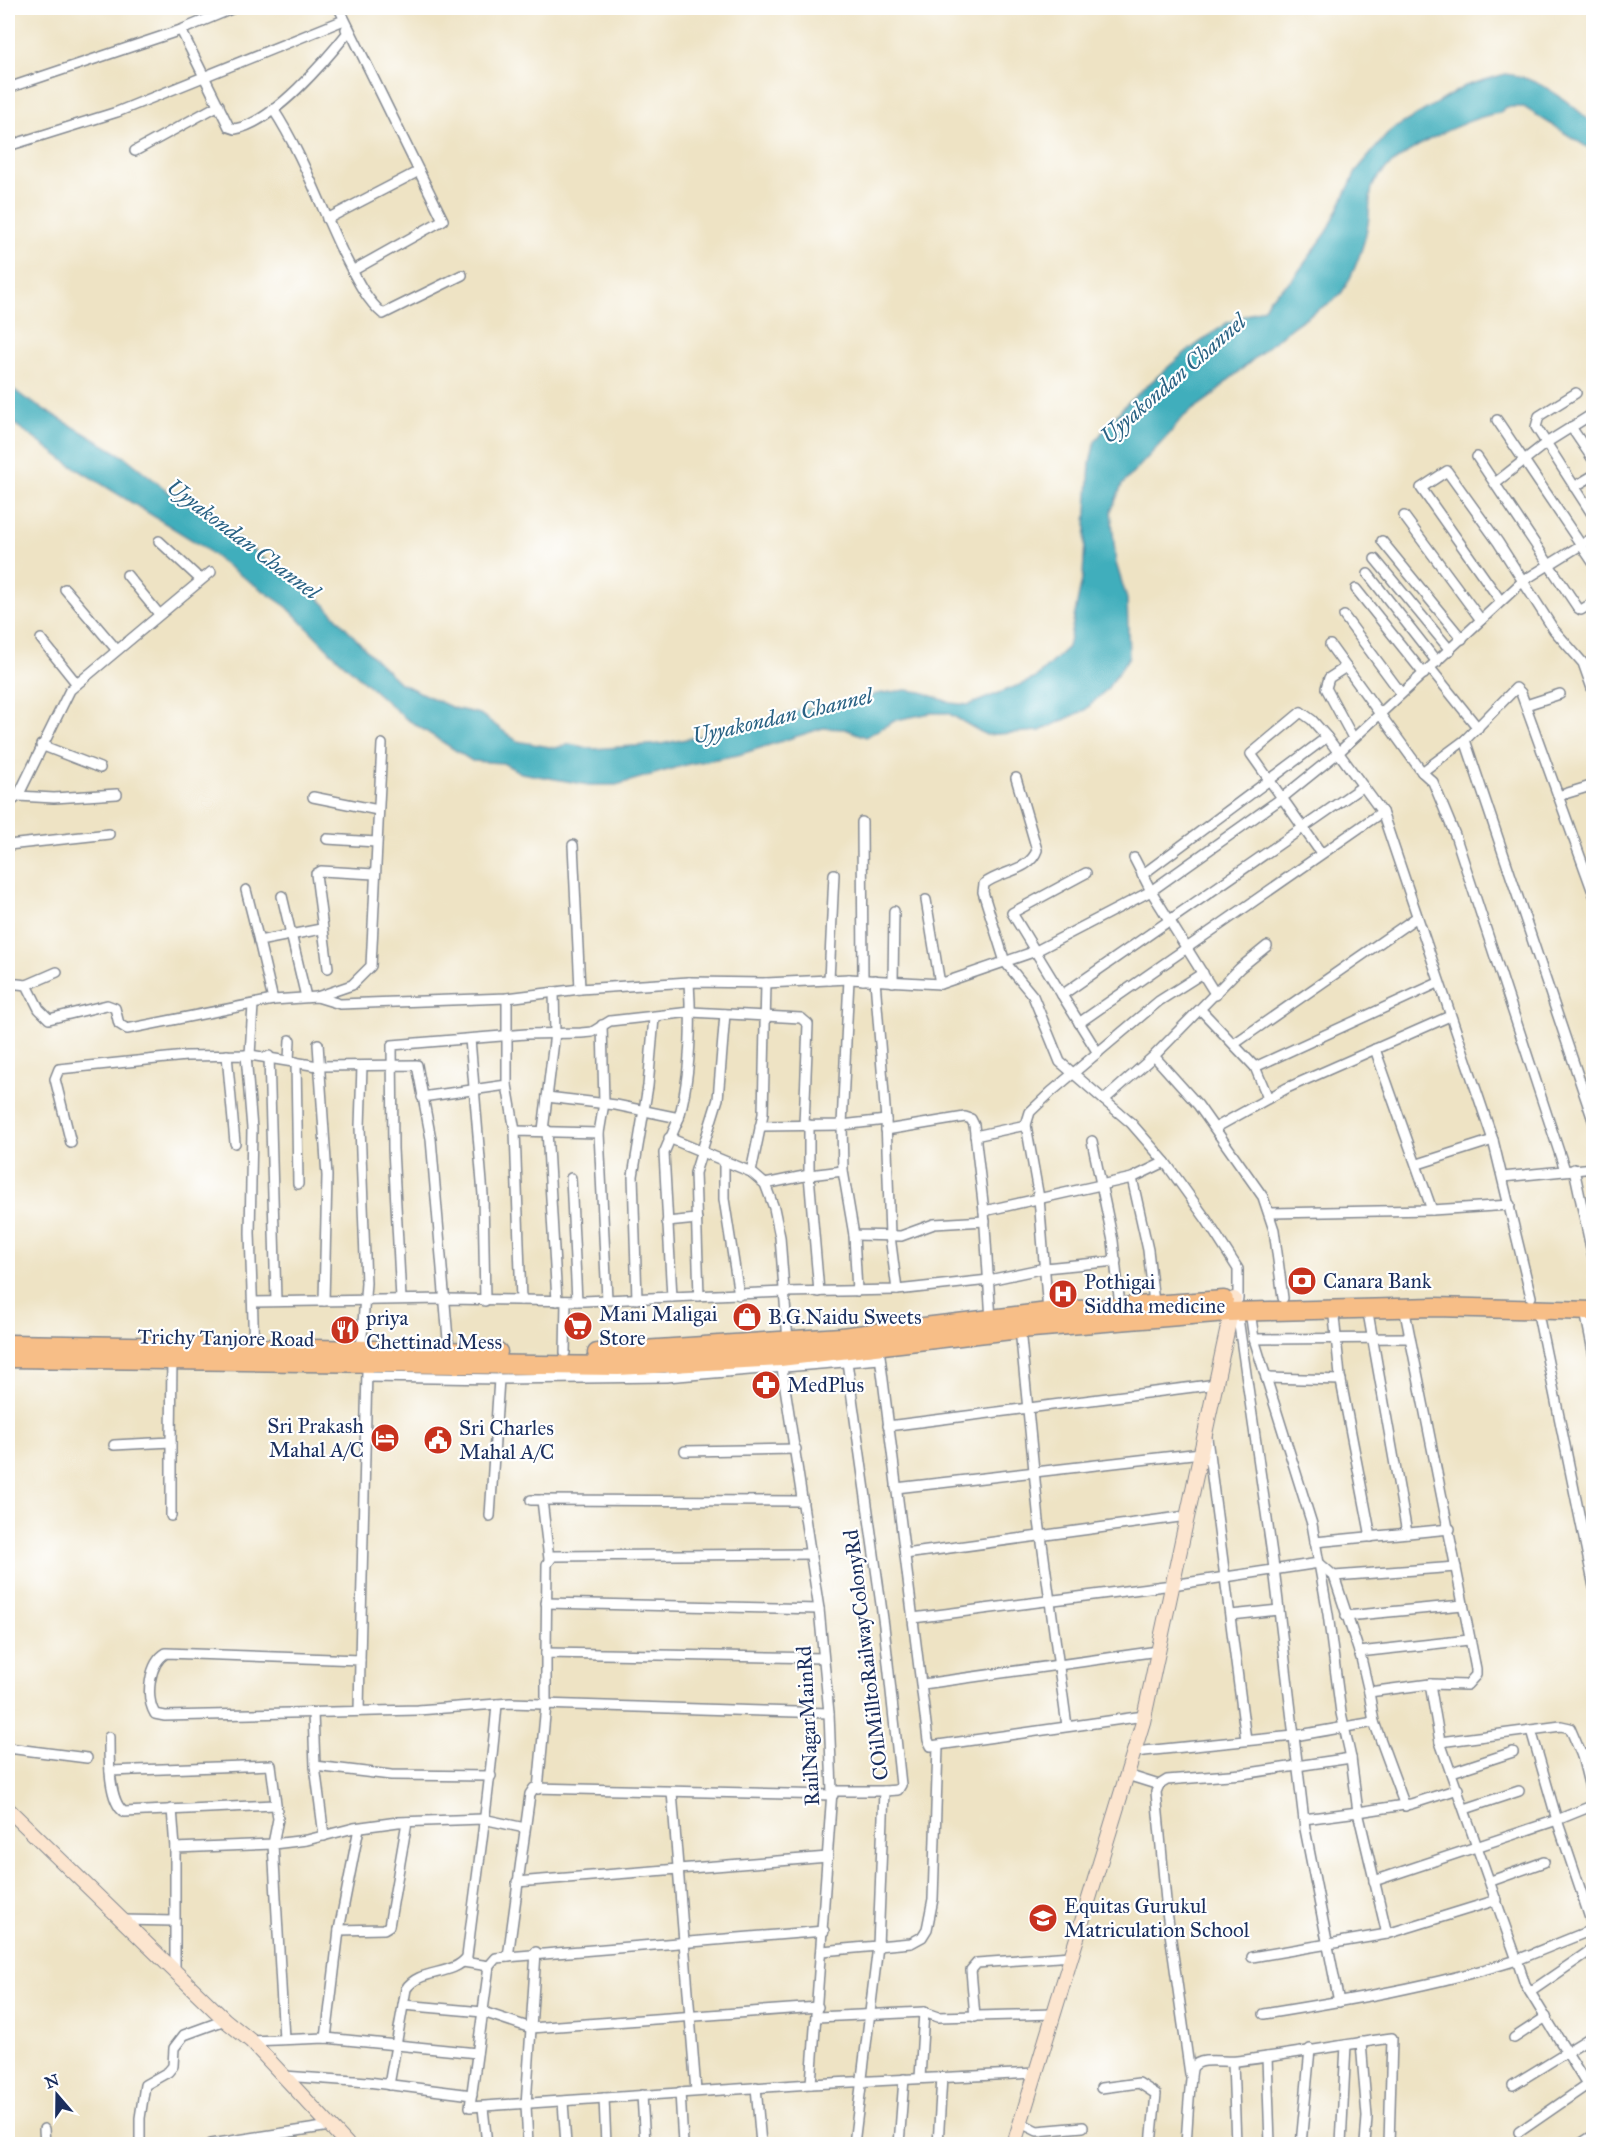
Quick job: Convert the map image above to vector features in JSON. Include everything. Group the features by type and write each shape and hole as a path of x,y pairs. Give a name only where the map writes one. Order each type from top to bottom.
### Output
{"highway":[{"name":"Trichy Tanjore Road","path":"8,1358 618,1366 879,1354 1020,1329 1238,1306 1283,1298 1432,1295 1590,1307"},
{"name":"Trichy Tanjore Road","path":"8,1344 254,1349 365,1363 449,1351 618,1354 788,1341 1048,1312 1154,1304 1404,1307 1534,1303"}],"street":[{"path":"8,88 181,30 234,8"},
{"path":"339,8 443,220 352,271"},
{"path":"8,147 117,112 344,20"},
{"path":"334,24 349,30"},
{"path":"181,30 229,127 235,129 273,109 320,67 349,30"},
{"path":"135,151 219,105"},
{"path":"273,109 288,132 352,271 375,307 383,314 462,274"},
{"path":"327,219 419,171"},
{"path":"1576,393 1536,421 1546,443 1593,517"},
{"path":"1495,483 1546,443 1593,412"},
{"path":"1497,420 1593,564"},
{"path":"1571,427 1593,461"},
{"path":"1477,457 1578,608 1581,610 1593,602"},
{"path":"1500,600 1421,488 1447,471 1554,630 1584,663 1592,688"},
{"path":"1574,487 1593,475"},
{"path":"1404,516 1480,620"},
{"path":"27,985 44,1017 49,1019 107,1005 115,1008 119,1024 122,1028 127,1029 273,1000 306,997 317,997 340,1004 507,998 580,989 689,982 766,983 849,979 940,984 1035,951 1151,891 1282,798 1339,752 1352,736 1450,650 1500,600 1523,581 1593,537"},
{"path":"159,541 201,580"},
{"path":"1382,541 1462,639"},
{"path":"1376,559 1450,650"},
{"path":"8,804 18,796 65,696 117,649 210,572"},
{"path":"1368,574 1430,668"},
{"path":"127,575 159,614"},
{"path":"65,589 117,649"},
{"path":"1356,589 1430,668 1478,728"},
{"path":"1344,616 1401,693"},
{"path":"41,639 77,684"},
{"path":"1330,645 1378,714 1422,772 1433,782 1455,835 1569,1170 1593,1262"},
{"path":"1346,667 1329,678 1326,688 1352,736"},
{"path":"1422,772 1465,740 1516,688 1519,688 1593,895"},
{"path":"1526,705 1560,694"},
{"path":"1321,853 1251,754 1297,714 1304,712 1339,752 1382,812 1493,1140 1534,1303 1593,1587"},
{"path":"1142,875 1327,737"},
{"path":"1465,740 1593,1123"},
{"path":"317,997 352,985 371,966 382,744"},
{"path":"41,745 100,768"},
{"path":"1017,778 1037,850 1029,863 993,877 984,884 983,892 1005,962 1033,996 1060,1062 1131,1124 1165,1162 1238,1269 1238,1306 1274,1568 1304,1819 1339,2002"},
{"path":"1558,796 1593,785"},
{"path":"1062,995 1364,786"},
{"path":"18,796 63,798 117,794"},
{"path":"313,797 378,810"},
{"path":"1078,1023 1382,812"},
{"path":"862,822 863,980"},
{"path":"8,845 109,834"},
{"path":"327,840 376,842"},
{"path":"573,845 580,989"},
{"path":"1134,858 1151,891 1216,995"},
{"path":"328,968 321,929 316,874 321,870 374,874"},
{"path":"1086,873 1012,913 1098,1053"},
{"path":"829,980 834,874"},
{"path":"246,890 273,1000"},
{"path":"282,896 306,997"},
{"path":"926,900 940,984"},
{"path":"893,982 894,911"},
{"path":"1234,1044 1417,917"},
{"path":"259,940 321,929"},
{"path":"1104,1100 1154,1056 1240,968 1266,946"},
{"path":"8,983 27,985 57,972"},
{"path":"1048,1312 1039,1198 1026,1125 1030,1112 1159,1001 1203,973"},
{"path":"849,979 842,1125 843,1171 854,1235 857,1291"},
{"path":"875,980 886,1125 890,1236 897,1290"},
{"path":"672,1297 664,1153 679,1118 688,1084 691,1012 689,982"},
{"path":"751,1172 760,1126 766,983"},
{"path":"1255,1066 1438,983"},
{"path":"554,992 555,1033 545,1130 565,1353"},
{"path":"507,998 507,1085 515,1131 521,1300"},
{"path":"253,1005 248,1055 252,1129 250,1233 254,1349"},
{"path":"1201,1010 1255,1066 1268,1098"},
{"path":"401,1299 393,1149 392,1045 592,1032 602,1025 623,1019 654,1018 691,1012 801,1018 808,1024 809,1175 819,1292"},
{"path":"699,1296 695,1173 718,1099 725,1014"},
{"path":"1215,1128 1268,1098 1450,1016"},
{"path":"637,1299 633,1176 642,1111 648,1086 654,1018"},
{"path":"602,1025 604,1103 599,1133 607,1299"},
{"path":"470,1039 483,1195 485,1301"},
{"path":"290,1040 298,1184"},
{"path":"318,1044 327,1176 324,1301"},
{"path":"1376,1049 1418,1164 1432,1210"},
{"path":"227,1055 235,1143"},
{"path":"71,1143 55,1079 59,1069 106,1062 227,1055 269,1056 318,1066 417,1065 431,1139 449,1351"},
{"path":"269,1056 276,1301"},
{"path":"1154,1056 1215,1128 1263,1197 1270,1213 1283,1298"},
{"path":"359,1712 366,1283 360,1127 362,1066"},
{"path":"422,1097 507,1085"},
{"path":"548,1097 604,1103 679,1118"},
{"path":"760,1126 886,1125 965,1117 971,1119 975,1125 985,1221 991,1320"},
{"path":"975,1136 1026,1125"},
{"path":"515,1131 599,1133"},
{"path":"669,1138 724,1163 751,1172 765,1184 774,1208 780,1237 788,1341"},
{"path":"1418,1164 1493,1140"},
{"path":"1092,1141 1103,1184 1116,1261 1120,1306"},
{"path":"984,1211 1132,1178 1165,1162"},
{"path":"724,1163 724,1198 739,1295"},
{"path":"1503,1177 1593,1168"},
{"path":"765,1184 843,1171"},
{"path":"572,1178 577,1301"},
{"path":"1132,1178 1148,1250 1154,1304"},
{"path":"1270,1213 1432,1210 1510,1205"},
{"path":"667,1222 697,1219"},
{"path":"854,1235 908,1235 934,1224 985,1221"},
{"path":"254,1302 364,1302 401,1299 577,1301 784,1292 897,1290 989,1280 1045,1268 1116,1261"},
{"path":"1238,1306 1254,1339 1315,1542 1358,1812 1388,1934"},
{"path":"1014,2145 1144,1716 1205,1430 1238,1306"},
{"path":"1333,1307 1341,1380 1371,1537"},
{"path":"1367,1307 1407,1533"},
{"path":"1369,1692 1430,1684 1467,1685 1472,1681 1476,1669 1450,1529 1404,1307"},
{"path":"1590,1307 1593,1356"},
{"path":"1020,1329 1041,1536 1067,1726"},
{"path":"1254,1339 1410,1338"},
{"path":"365,1363 499,1379 666,1377 847,1362 879,1354 923,1684 928,1740 932,1746 938,1747 1144,1716"},
{"path":"171,1516 172,1360"},
{"name":"COilMilltoRailwayColonyRd","path":"847,1362 884,1626 901,1785 898,1790 884,1791 878,1946 854,2145"},
{"name":"RailNagarMainRd","path":"782,1368 819,1609 829,1713 832,1793 824,1931 811,2084"},
{"path":"1266,1378 1341,1380"},
{"path":"490,1516 499,1379"},
{"path":"888,1426 1216,1384"},
{"path":"1205,1430 1232,1615 1246,1740"},
{"path":"114,1445 171,1442"},
{"path":"685,1451 796,1449"},
{"path":"896,1488 1200,1453"},
{"path":"531,1500 803,1501"},
{"path":"538,1789 546,1705 546,1603 549,1559 542,1500"},
{"path":"905,1554 1187,1516"},
{"path":"1315,1542 1450,1529"},
{"path":"549,1559 557,1555 811,1554"},
{"path":"913,1618 1172,1585 1319,1563 1334,1576 1359,1652 1374,1722 1405,1806"},
{"path":"1334,1576 1456,1567"},
{"path":"546,1603 819,1609"},
{"path":"1346,1616 1463,1605"},
{"path":"1232,1615 1279,1610"},
{"path":"1359,1652 1469,1640"},
{"path":"923,1684 1158,1651"},
{"path":"360,1660 166,1653 158,1658 153,1668 150,1705 155,1714 359,1712 497,1704 829,1713"},
{"path":"546,1653 823,1658"},
{"path":"1430,1684 1440,1742 1479,1846 1525,1984 1590,2083 1593,2095"},
{"path":"463,1962 467,1957 483,1819 491,1776 497,1704"},
{"path":"313,1713 315,1766 324,1836"},
{"path":"1134,1752 1294,1736 1374,1722"},
{"path":"1374,1881 1557,1820 1593,1804 1582,1756 1570,1728 1561,1726 1440,1742"},
{"path":"1264,2014 1339,2002 1464,1977 1517,1960 1591,1931 1532,1730"},
{"path":"109,1737 110,1771 115,1802 124,1812 275,1805"},
{"path":"822,1951 911,1943 922,1937 927,1929 933,1899 938,1747"},
{"path":"8,1748 87,1758"},
{"path":"1452,1772 1513,1752"},
{"path":"1582,1756 1593,1752"},
{"path":"1186,2145 1191,2074 1167,1912 1156,1792 1167,1780 1351,1758"},
{"path":"110,1771 271,1765 278,1819 273,1844 284,2039"},
{"path":"315,1766 391,1775 491,1776"},
{"path":"1127,1774 1160,1785"},
{"path":"508,1957 530,1794 534,1788 672,1792 884,1791"},
{"path":"1304,1819 1405,1806 1458,1790"},
{"path":"1465,1809 1519,1791"},
{"path":"672,1792 696,2091"},
{"path":"8,1809 225,2020 251,2041 347,2145"},
{"path":"172,1809 175,1848 175,1969"},
{"path":"175,1848 273,1844 359,1828 407,1822 483,1819 525,1828"},
{"path":"339,1929 384,1929 389,1926 407,1822"},
{"path":"326,2038 339,1929 359,1828"},
{"path":"517,1882 828,1857"},
{"path":"1491,1881 1544,1862"},
{"path":"1252,1957 1388,1934 1497,1900"},
{"path":"121,1920 176,1921"},
{"path":"824,1931 496,1958 489,1966 470,2107 526,2105 756,2087 1036,2073"},
{"path":"1530,1992 1593,1948"},
{"path":"528,2145 526,2105 536,1953"},
{"path":"975,2017 971,1970 977,1963 1071,1956"},
{"path":"389,2085 394,2045 411,1981 463,1962 489,1966"},
{"path":"403,2005 483,2012 531,2028 690,2016 817,2012 924,2012 938,2017 1054,2014"},
{"path":"920,2078 924,2012"},
{"path":"1514,2038 1546,2018"},
{"path":"140,2145 140,2118 145,2085 168,2072 173,2066 174,2048 184,2035 225,2020"},
{"path":"1513,2085 1593,2035"},
{"path":"251,2041 326,2038 477,2053"},
{"path":"1191,2074 1194,2066 1201,2061 1233,2062 1392,2038 1389,2145"},
{"path":"1361,2042 1367,2107 1365,2145"},
{"path":"1341,2145 1346,2045"},
{"path":"1301,2145 1310,2049"},
{"path":"1267,2057 1270,2145"},
{"path":"1233,2062 1236,2145"},
{"path":"284,2076 472,2095"},
{"path":"939,2145 942,2077"},
{"path":"900,2145 904,2079"},
{"path":"1101,2088 1139,2083 1156,2094 1151,2145"},
{"path":"1520,2132 1590,2083"},
{"path":"756,2087 761,2145"},
{"path":"680,2092 683,2145"},
{"path":"642,2095 645,2145"},
{"path":"604,2098 606,2145"},
{"path":"563,2102 567,2145"},
{"path":"483,2108 487,2145"},
{"path":"1021,2123 1037,2131 1083,2127"},
{"path":"211,2145 330,2126"},
{"path":"44,2129 45,2145"},
{"path":"1580,2145 1593,2135"}],"water":[{"name":"Uyyakondan Channel","path":"1505,74 1541,85 1564,99 1584,116 1593,124 1593,151 1524,107 1505,107 1500,113 1468,122 1428,140 1409,151 1379,176 1372,188 1368,224 1361,250 1350,277 1339,295 1292,327 1177,423 1122,485 1111,511 1116,563 1127,599 1129,657 1107,689 1085,710 1040,731 986,735 948,713 931,713 896,720 866,737 845,729 823,728 738,755 689,764 616,785 589,785 521,773 503,763 472,761 405,718 332,653 287,607 202,546 69,464 8,419 8,385 26,399 125,457 169,492 231,533 275,567 310,588 368,652 400,683 453,708 480,714 517,741 555,748 570,744 593,749 661,744 757,725 805,708 855,704 876,694 906,690 922,692 951,703 969,705 1034,679 1068,647 1083,575 1090,463 1095,441 1125,405 1182,355 1227,323 1264,308 1269,299 1293,279 1327,232 1357,170 1390,131 1465,86"}],"place":[{"name":"Canara Bank","path":"1302,1281"},
{"name":"Pothigai Siddha medicine","path":"1063,1294"},
{"name":"B.G.Naidu Sweets","path":"747,1317"},
{"name":"Mani Maligai Store","path":"578,1326"},
{"name":"priya Chettinad Mess","path":"345,1330"},
{"name":"MedPlus","path":"766,1385"},
{"name":"Sri Prakash Mahal A/C","path":"385,1438"},
{"name":"Sri Charles Mahal A/C","path":"438,1440"},
{"name":"Equitas Gurukul Matriculation School","path":"1043,1918"}]}
